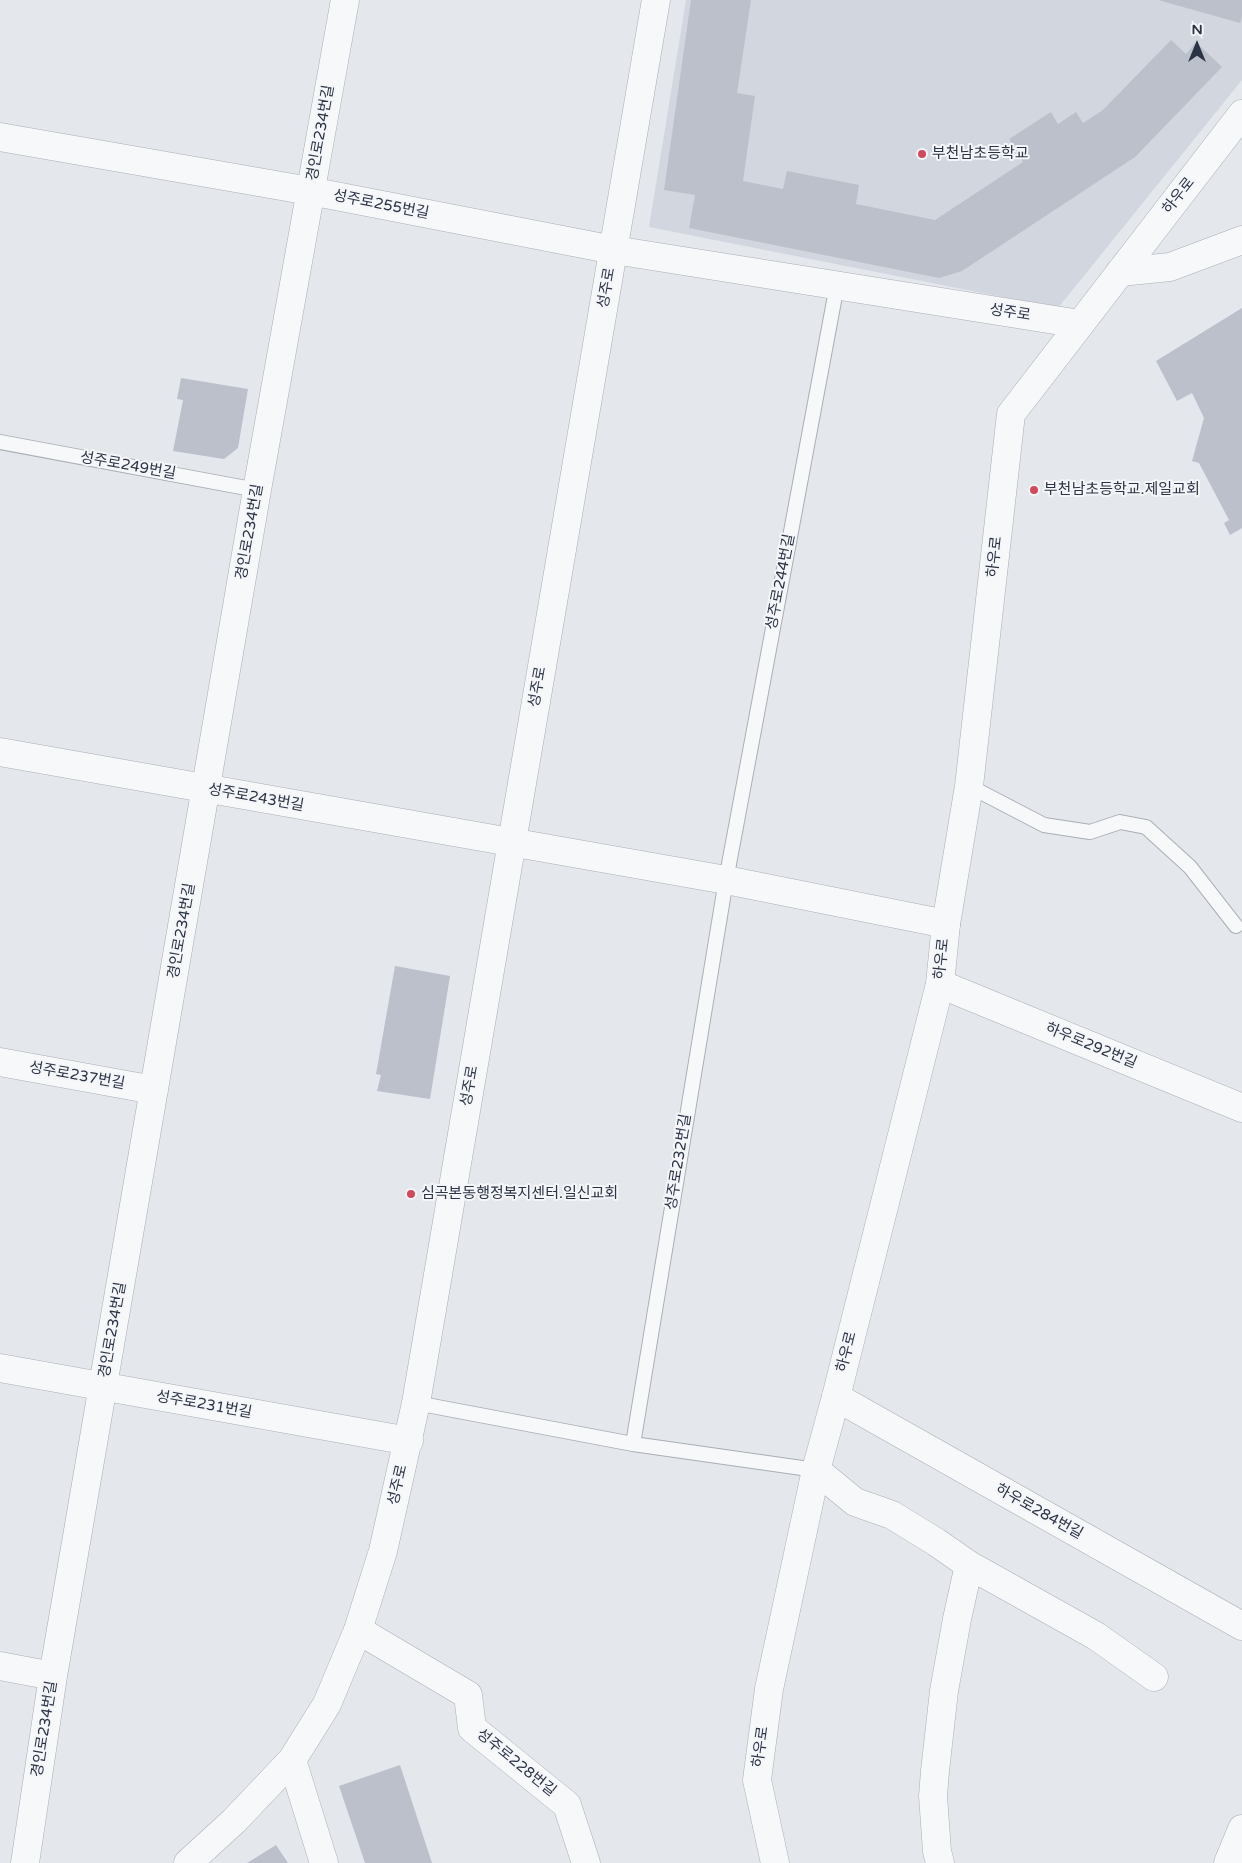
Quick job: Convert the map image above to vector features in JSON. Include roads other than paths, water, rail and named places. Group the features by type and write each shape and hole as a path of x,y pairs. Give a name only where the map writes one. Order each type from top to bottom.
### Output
{"street":[{"name":"경인로234번길","path":"25,1863 53,1676 257,490 345,0"},
{"name":"성주로","path":"188,1863 234,1821 292,1760 327,1704 358,1630 383,1551 416,1403 656,0"},
{"name":"하우로","path":"775,1863 757,1780 769,1689 816,1470 940,984 946,924 969,786 1011,414 1242,114"},
{"name":"성주로255번길","path":"0,137 310,191 614,250"},
{"path":"1120,272 1170,267 1242,240"},
{"name":"성주로","path":"614,250 1080,324"},
{"name":"성주로243번길","path":"0,752 206,790 512,841"},
{"path":"512,841 726,880 946,924"},
{"name":"하우로292번길","path":"940,984 1242,1108"},
{"name":"성주로237번길","path":"0,1062 154,1090"},
{"name":"성주로231번길","path":"0,1368 409,1441"},
{"name":"하우로284번길","path":"836,1397 1242,1626"},
{"path":"816,1470 855,1502 892,1515 969,1565 1096,1636 1154,1677"},
{"path":"940,1863 937,1851 933,1796 935,1771 944,1692 957,1618 969,1565"},
{"name":"성주로228번길","path":"358,1630 468,1695 472,1728 567,1805 586,1863"},
{"path":"0,1666 53,1676"},
{"path":"292,1760 324,1863"},
{"path":"1228,1863 1242,1829"}],"lane":[{"name":"성주로244번길","path":"726,880 837,285"},
{"name":"성주로249번길","path":"0,442 257,490"},
{"path":"969,786 1044,825 1090,832 1120,822 1146,827 1190,867 1236,926"},
{"name":"성주로232번길","path":"633,1444 726,880"},
{"path":"416,1403 633,1444 816,1470"}],"place":[{"name":"부천남초등학교","path":"922,154"},
{"name":"부천남초등학교.제일교회","path":"1034,490"},
{"name":"심곡본동행정복지센터.일신교회","path":"411,1194"}]}
